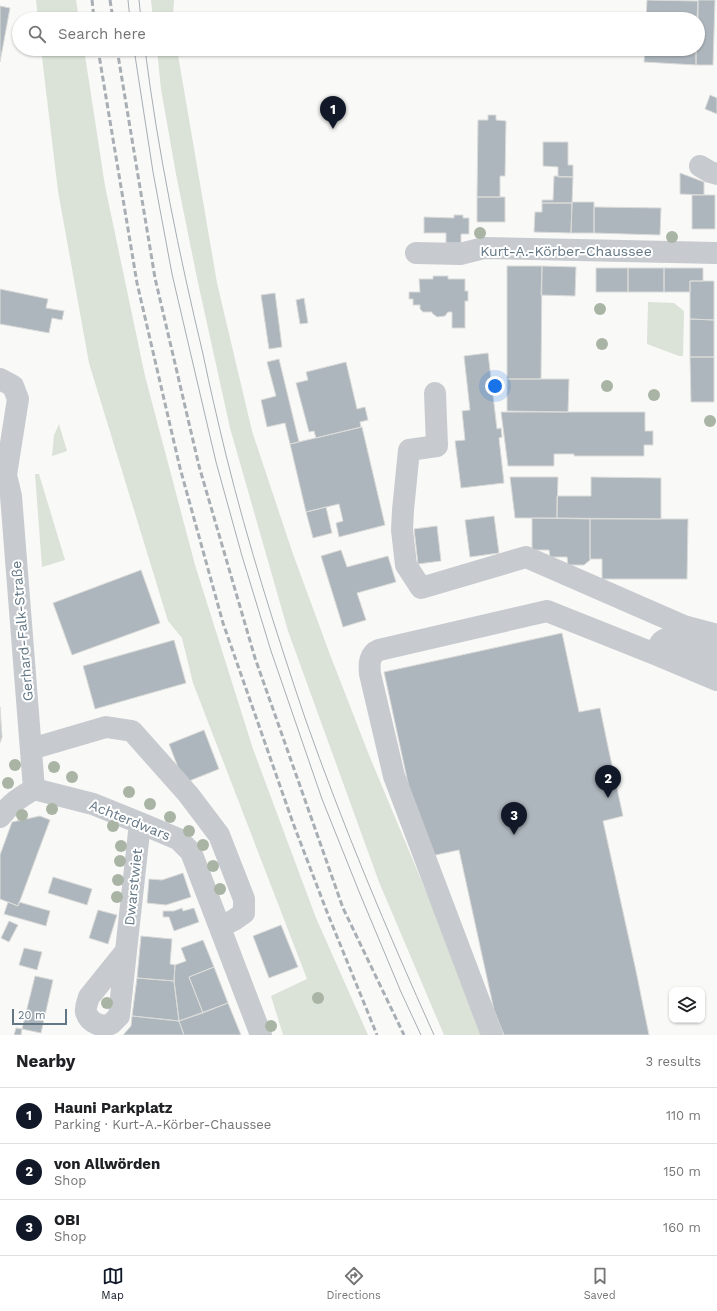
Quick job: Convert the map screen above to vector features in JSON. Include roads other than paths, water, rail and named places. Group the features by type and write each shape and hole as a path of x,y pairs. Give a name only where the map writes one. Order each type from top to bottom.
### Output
{"street":[{"name":"Kurt-A.-Körber-Chaussee","path":"416,253 460,254 484,248 717,253"},
{"name":"Gerhard-Falk-Straße","path":"0,379 13,386 18,399 3,469 11,496 34,789"},
{"path":"435,393 437,446 409,450 403,510 402,530 406,565 421,588 526,557 684,626 717,635"},
{"path":"492,1035 394,776 370,674 369,667 371,656 374,652 379,650 547,611 717,680"},
{"path":"655,654 660,642 667,638 672,638 717,658"},
{"path":"31,749 106,727 132,731 188,794 219,835 244,899 244,913 220,927"},
{"path":"0,817 18,798 34,789"},
{"name":"Achterdwars","path":"34,789 93,804 178,839 191,852 261,1035"},
{"name":"Dwarstwiet","path":"126,951 140,823"}],"tram line":[{"path":"128,0 129,12"},
{"path":"139,0 140,12"},
{"path":"135,56 153,172 172,274 216,462 242,556 271,651 322,799 401,992 421,1035"},
{"path":"146,56 156,126 186,279 223,443 253,555 305,718 350,838 399,957 434,1035"}],"railway":[{"path":"92,0 93,12"},
{"path":"110,0 112,12"},
{"path":"99,56 137,283 180,468 223,623 293,823 377,1035"},
{"path":"118,56 155,278 199,466 255,658 343,908 404,1035"}],"place":[{"name":"Hauni Parkplatz","path":"333,129"},
{"name":"von Allwörden","path":"608,798"},
{"name":"OBI","path":"514,835"}]}
